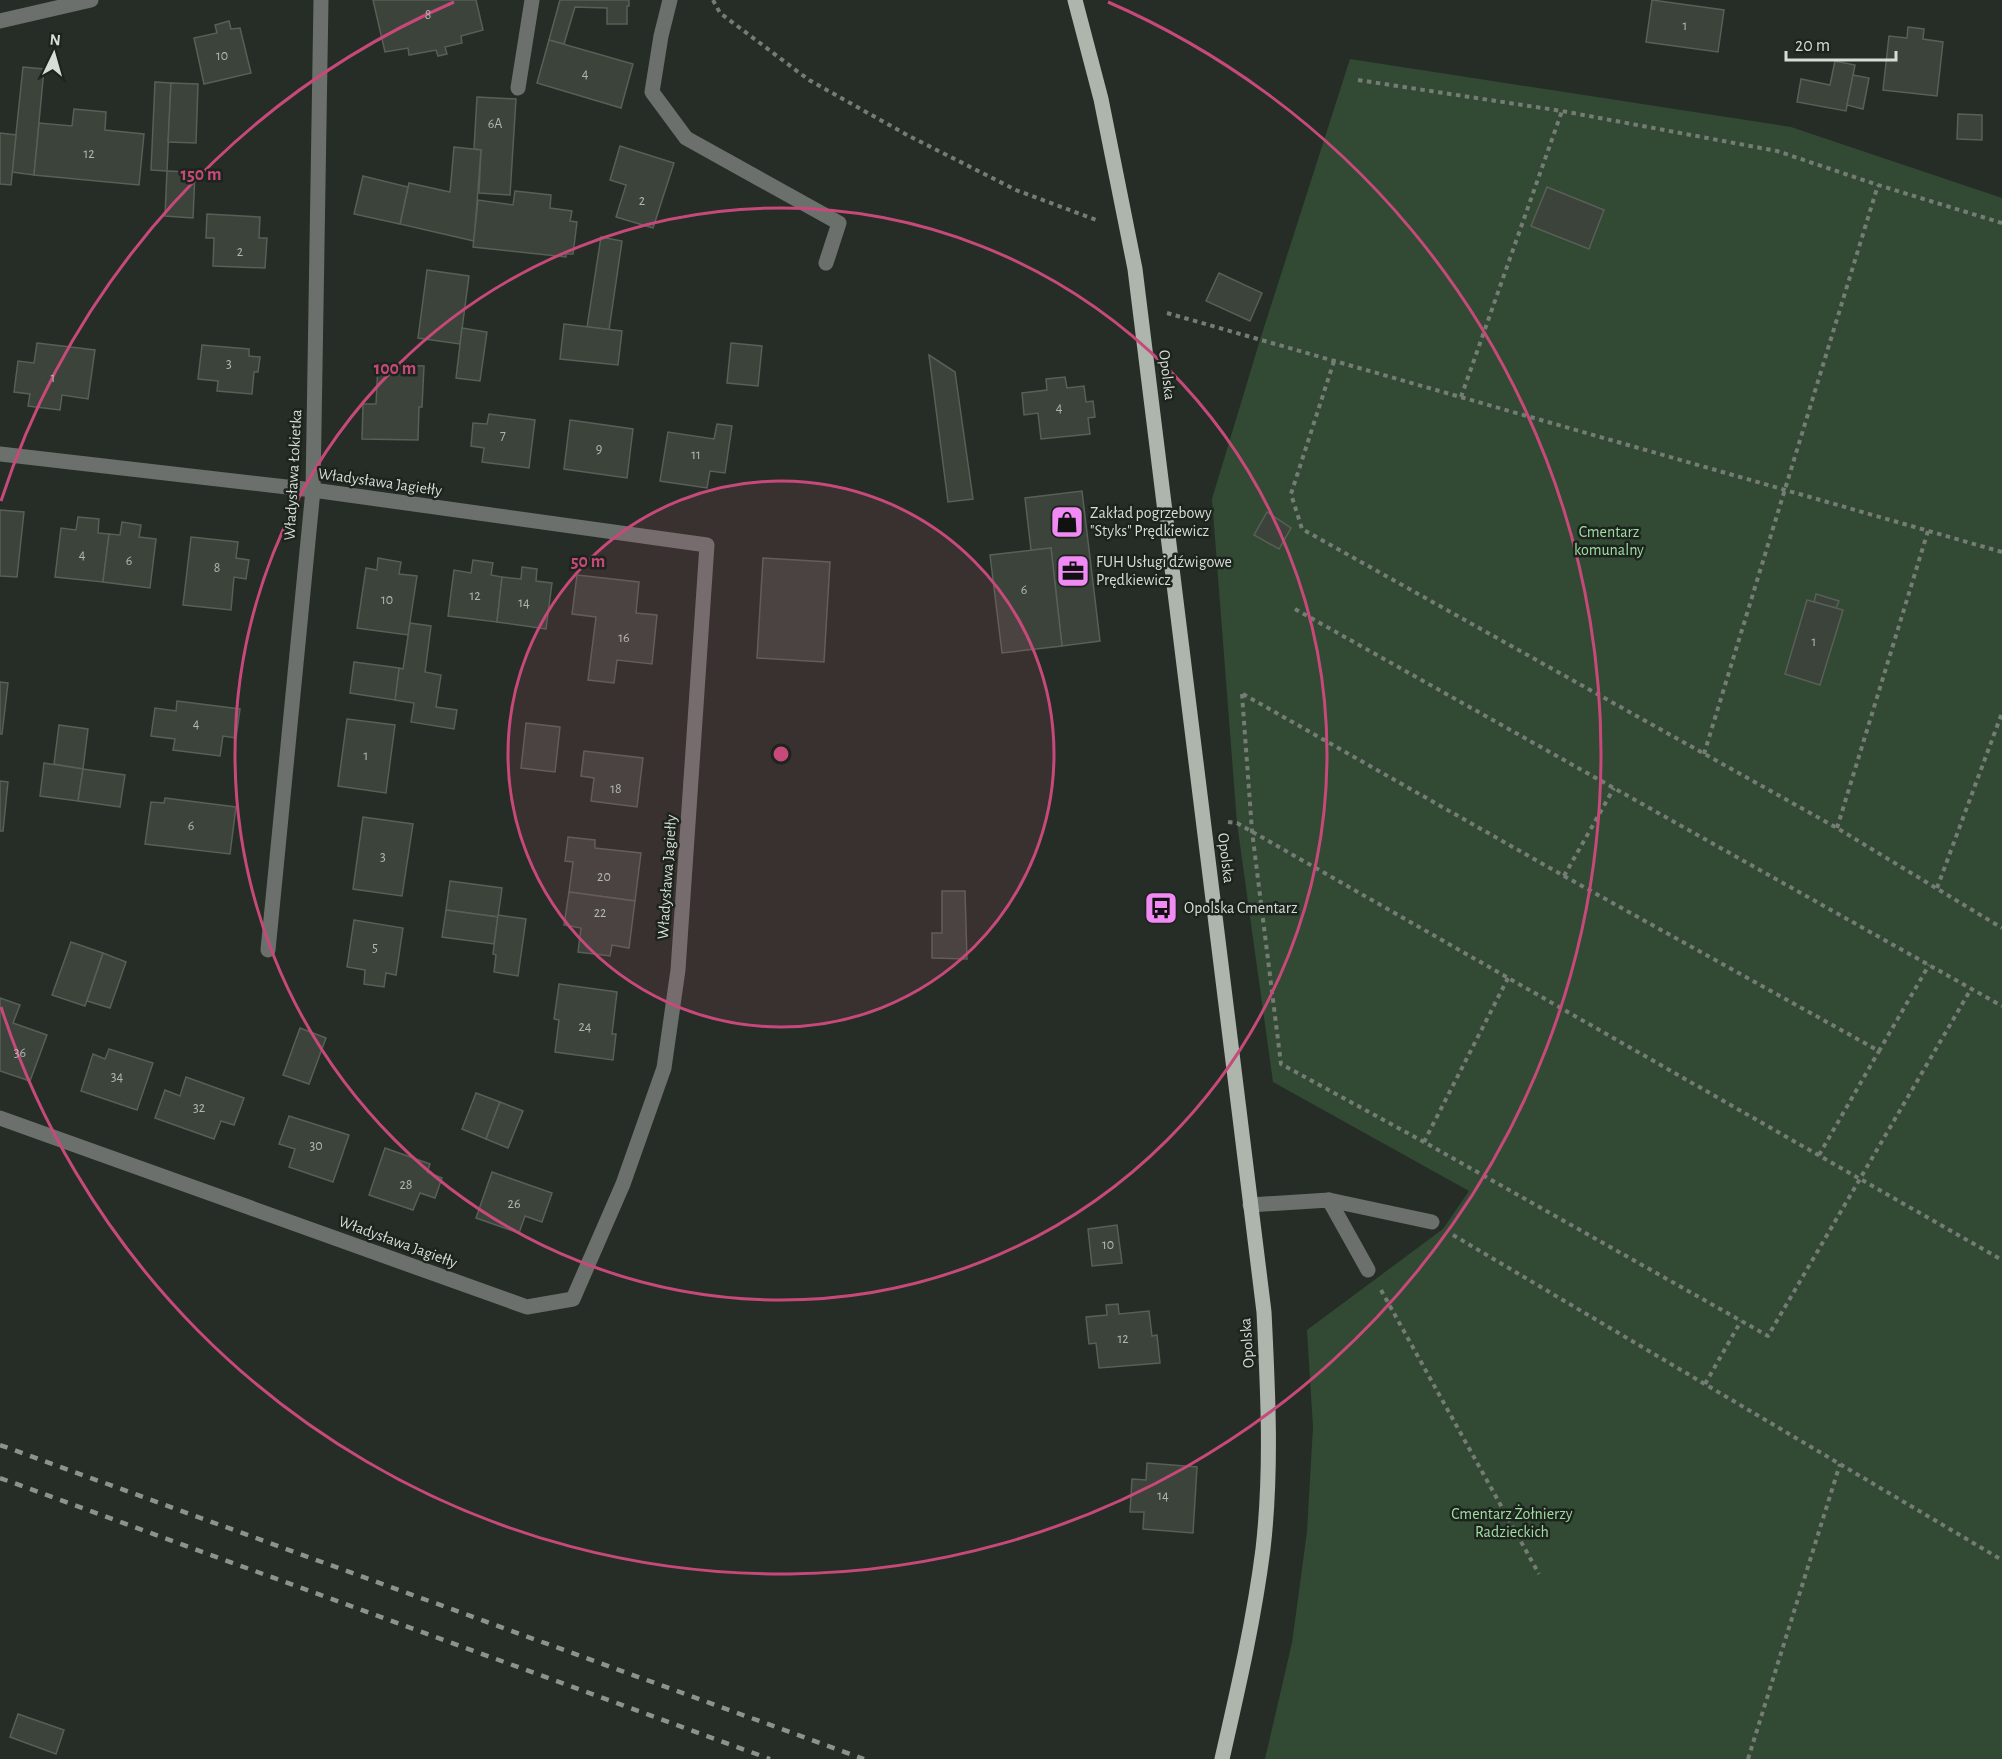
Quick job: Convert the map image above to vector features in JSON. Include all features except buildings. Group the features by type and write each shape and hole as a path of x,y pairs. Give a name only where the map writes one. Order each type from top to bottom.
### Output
{"main road":[{"name":"Opolska","path":"1075,0 1101,99 1136,277 1264,1312 1269,1465 1263,1547 1251,1627 1222,1759"}],"street":[{"path":"0,21 91,0"},
{"name":"Władysława Łokietka","path":"268,950 314,490 321,0"},
{"path":"518,88 532,0"},
{"path":"669,0 652,92 686,138 838,223 826,263"},
{"name":"Władysława Jagiełły","path":"0,454 314,490 707,545 678,970 664,1068 623,1184 573,1299 527,1307 0,1118"},
{"path":"1250,1204 1329,1200 1432,1222"},
{"path":"1329,1200 1368,1270"}],"path":[{"path":"713,0 720,13 809,80 909,136 1016,190 1100,222"},
{"path":"1358,80 1562,111 1776,151 2002,223"},
{"path":"1461,397 1562,111"},
{"path":"1704,754 1878,185"},
{"path":"1167,324 1166,312 2002,552"},
{"path":"1334,361 1291,494 1302,529 1837,828 2002,928"},
{"path":"1837,828 1928,531"},
{"path":"1295,609 2002,1006"},
{"path":"1879,1052 1242,694 1252,831 1281,1064 1768,1336 1971,989"},
{"path":"1937,888 2002,713"},
{"path":"1564,876 1614,788"},
{"path":"1227,810 1228,822 1237,823 1252,831 2002,1260"},
{"path":"1819,1155 1929,965"},
{"path":"1424,1142 1508,978"},
{"path":"1432,1222 2002,1560"},
{"path":"1368,1270 1539,1574"},
{"path":"1705,1384 1741,1321"},
{"path":"1749,1759 1840,1464"}],"green space":[{"name":"Cmentarz komunalny","path":"1350,59 1791,127 2002,198 2002,1759 1265,1759 1292,1643 1307,1532 1313,1427 1307,1330 1443,1229 1469,1191 1273,1082 1237,823 1212,499"}],"railway":[{"path":"0,1445 864,1759"},
{"path":"0,1478 770,1759"}],"place":[{"name":"Zakład pogrzebowy \"Styks\" Prędkiewicz","path":"1067,522"},
{"name":"FUH Usługi dźwigowe Prędkiewicz","path":"1073,571"},
{"name":"Opolska Cmentarz","path":"1161,908"}],"park label":[{"name":"Cmentarz Żołnierzy Radzieckich","path":"1512,1523"}]}
